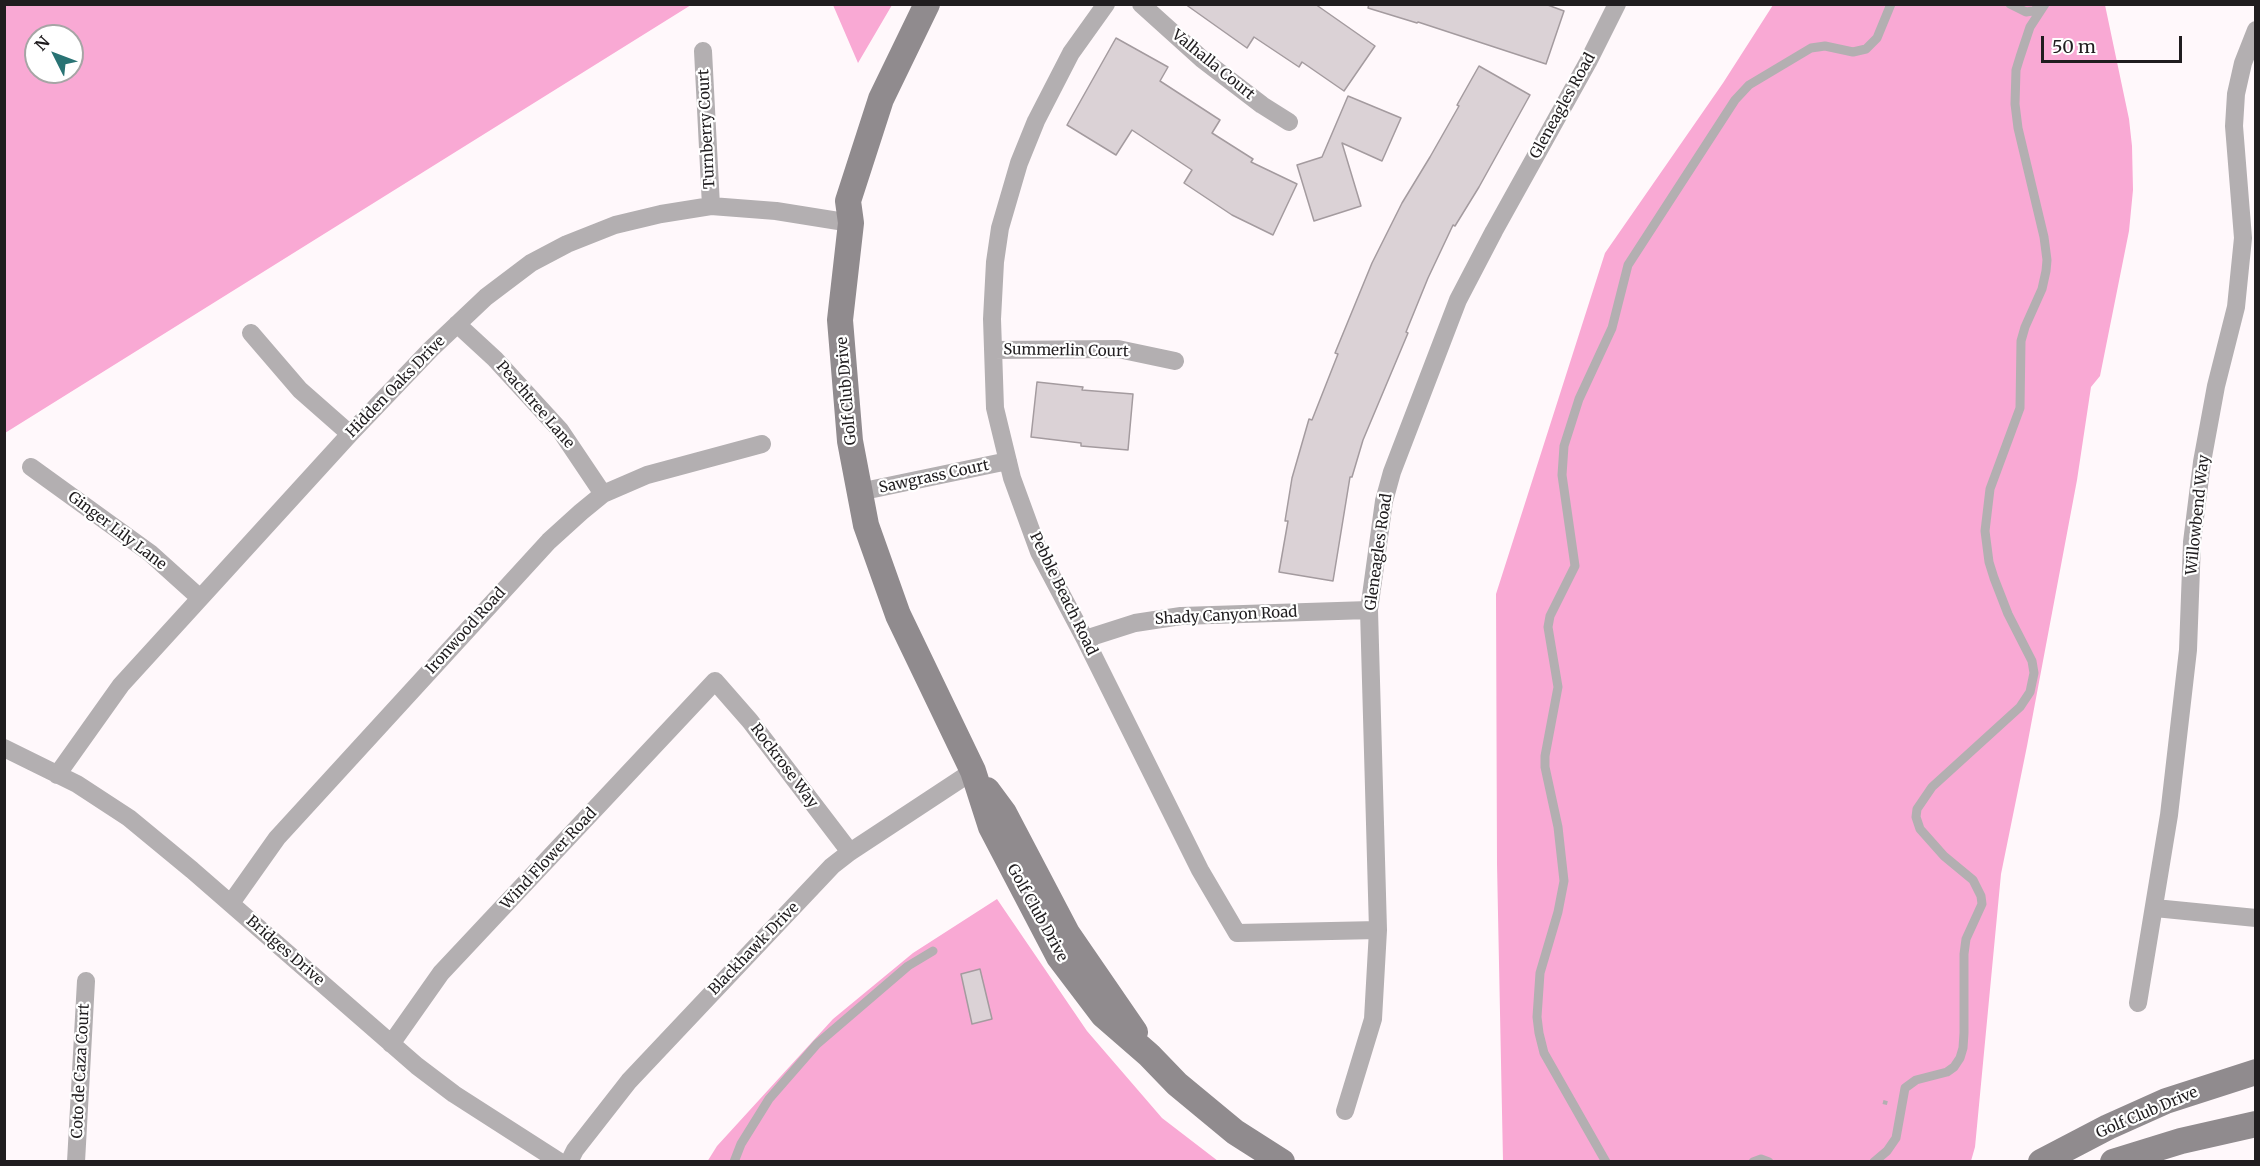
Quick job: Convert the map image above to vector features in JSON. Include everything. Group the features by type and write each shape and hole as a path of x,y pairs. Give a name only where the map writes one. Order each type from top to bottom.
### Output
{"street":[{"name":"Golf Club Drive","path":"927,4 881,99 848,201 851,223 840,320 850,441 866,525 898,615 973,771 991,827 1059,957 1103,1015 1139,1043 1177,1084 1205,1109 1282,1161"},
{"name":"Pebble Beach Road","path":"1106,4 1071,53 1036,121 1019,163 1000,228 995,262 993,350 995,408 1008,461 1039,552 1200,870 1237,933 1378,930"},
{"name":"Valhalla Court","path":"1141,4 1202,59 1262,105 1289,122"},
{"name":"Gleneagles Road","path":"1345,1111 1373,1019 1378,930 1369,610 1378,534 1392,472 1458,300 1588,62 1617,4"},
{"name":"Willowbend Way","path":"2138,1003 2169,814 2188,650 2192,542 2202,462 2216,386 2236,307 2243,238 2234,126 2236,94 2243,63 2256,30"},
{"name":"Turnberry Court","path":"703,51 711,206"},
{"name":"Hidden Oaks Drive","path":"57,775 121,685 350,434 457,324 486,297 531,263 567,244 615,225 661,214 711,206 776,211 851,223"},
{"name":"Peachtree Lane","path":"457,324 495,359 560,430 603,494"},
{"path":"251,333 300,390 350,434"},
{"name":"Summerlin Court","path":"993,350 1118,349 1175,361"},
{"name":"Ironwood Road","path":"231,903 277,838 549,540 603,494 647,475 762,444"},
{"name":"Sawgrass Court","path":"859,492 1008,461"},
{"name":"Ginger Lily Lane","path":"31,467 150,553 200,598"},
{"name":"Shady Canyon Road","path":"1085,639 1135,623 1180,616 1369,610"},
{"name":"Rockrose Way","path":"715,681 750,721 850,852"},
{"name":"Wind Flower Road","path":"391,1044 441,973 715,681"},
{"name":"Bridges Drive","path":"4,748 77,784 129,818 231,903 391,1044 454,1094 561,1161"},
{"name":"Blackhawk Drive","path":"569,1161 629,1081 825,874 850,852 973,771"},
{"path":"2155,908 2256,918"},
{"name":"Coto de Caza Court","path":"76,1161 86,981"},
{"name":"Golf Club Drive","path":"2041,1161 2166,1101 2256,1072"},
{"name":"Golf Club Drive","path":"2113,1161 2256,1124"}],"lane":[{"path":"1606,1161 1544,1053 1537,1017 1540,973 1558,912 1564,881 1563,859 1547,781 1545,756 1558,687 1548,627 1575,566 1562,475 1564,446 1579,399 1612,328 1628,265 1735,100 1749,86 1811,48 1825,46 1852,52 1866,49 1877,38 1891,4"},
{"path":"2010,4 2026,12 2033,11 2044,4"},
{"path":"1874,1161 1887,1151 1896,1138 1905,1089 1916,1080 1947,1072 1960,1058 1964,1033 1966,939 1982,904 1981,896 1973,880 1938,850 1920,829 1916,817 1917,810 1932,787 2020,707 2030,692 2033,679 2032,660 2008,614 1994,578 1989,562 1985,531 1990,489 2020,408 2022,341 2025,327 2042,289 2046,271 2047,251 2018,128 2015,104 2016,70 2030,27 2044,4"},
{"path":"734,1161 741,1144 769,1099 811,1050 908,966 933,951"},
{"path":"1753,1161 1761,1159 1769,1161"}],"shaded area":[{"path":"5,4 691,5 5,433"},
{"path":"833,5 892,5 858,63"},
{"path":"1773,5 2105,5 2129,119 2133,190 2129,231 2100,376 2091,387 2077,480 2001,874 1975,1147 1971,1161 1503,1161 1497,864 1496,594 1605,253 1723,83"},
{"path":"997,899 1087,1031 1162,1118 1218,1161 707,1162 717,1146 833,1019 913,953"}],"building":[{"path":"1185,4 1315,4 1375,46 1344,91 1302,62 1299,67 1254,37 1247,48"},
{"path":"1369,4 1545,4 1564,11 1546,64 1368,8"},
{"path":"1116,38 1168,67 1160,81 1220,120 1212,133 1253,159 1251,162 1297,184 1273,235 1232,215 1184,183 1192,170 1132,130 1116,155 1067,125"},
{"path":"1479,66 1530,95 1479,187 1455,226 1453,225 1406,332 1408,333 1363,440 1352,477 1350,477 1333,581 1279,572 1288,521 1285,521 1292,478 1309,419 1312,420 1338,354 1335,353 1372,263 1402,203 1459,106 1457,105"},
{"path":"1348,96 1401,118 1382,161 1342,143 1361,206 1314,221 1297,165 1322,157"},
{"path":"1037,382 1083,387 1082,390 1133,394 1128,450 1081,446 1081,443 1031,437"},
{"path":"980,969 992,1019 972,1024 961,974"}]}
